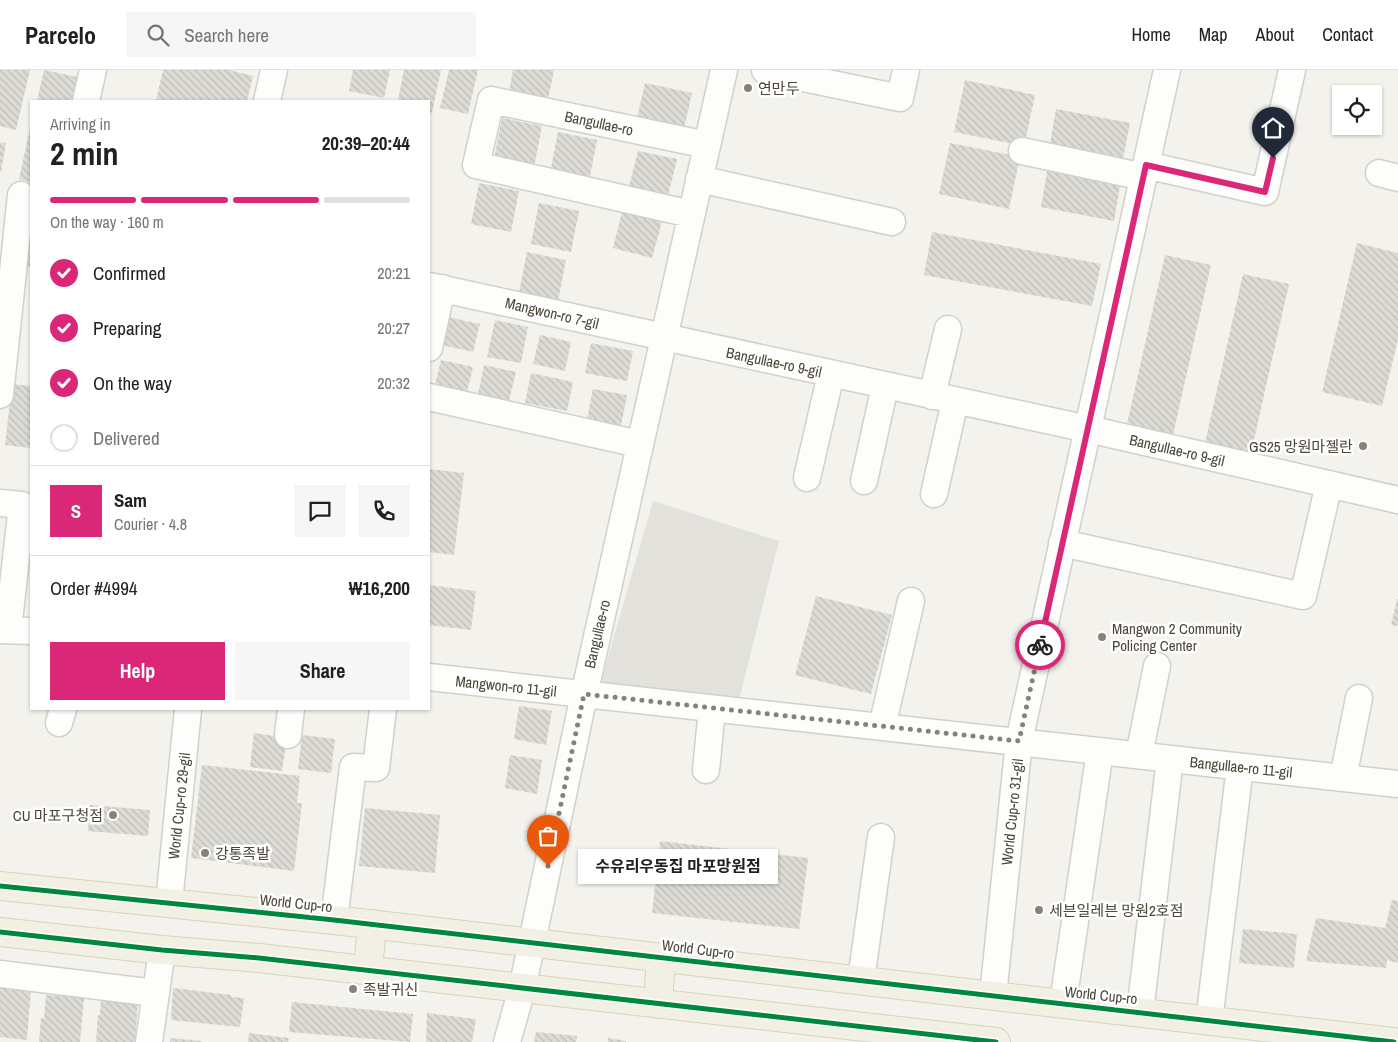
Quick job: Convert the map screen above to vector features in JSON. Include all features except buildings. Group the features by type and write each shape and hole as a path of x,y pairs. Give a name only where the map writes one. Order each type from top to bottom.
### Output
{"main road":[{"name":"World Cup-ro","path":"0,886 372,924 1394,1042"},
{"path":"368,970 372,924"},
{"path":"0,932 368,970 990,1042"},
{"path":"658,1004 661,958"}],"street":[{"path":"86,100 93,70"},
{"path":"268,100 274,70"},
{"name":"Bangullae-ro","path":"507,1042 522,988 639,444 724,70"},
{"path":"765,70 900,98 906,70"},
{"name":"World Cup-ro 31-gil","path":"994,996 1019,741 1167,70"},
{"path":"1022,151 1265,192 1292,70"},
{"name":"Bangullae-ro","path":"691,214 476,165 491,100 706,145"},
{"path":"699,180 892,222"},
{"path":"0,396 18,194"},
{"name":"Mangwon-ro 7-gil","path":"430,338 435,287 663,338"},
{"path":"934,494 944,398 948,328"},
{"name":"Bangullae-ro 9-gil","path":"663,338 1088,429 1329,484 1397,493"},
{"path":"807,478 831,374"},
{"path":"864,481 885,386"},
{"path":"430,398 639,444"},
{"path":"1062,543 1303,596 1329,484"},
{"path":"0,503 22,505 13,630"},
{"path":"882,726 911,601"},
{"path":"1139,755 1156,666"},
{"name":"Mangwon-ro 11-gil","path":"430,677 584,694"},
{"name":"Bangullae-ro 11-gil","path":"584,694 1398,784"},
{"path":"1343,778 1359,698"},
{"path":"706,770 712,708"},
{"name":"World Cup-ro 29-gil","path":"169,903 188,710"},
{"path":"288,735 291,710"},
{"name":"World Cup-ro","path":"334,920 353,767 376,768 383,710"},
{"name":"World Cup-ro","path":"1063,1003 1100,751"},
{"name":"World Cup-ro","path":"1140,1012 1170,759"},
{"path":"1209,1021 1240,767"},
{"path":"861,980 881,837"},
{"path":"149,1042 162,950"},
{"path":"0,974 155,993"}],"shaded area":[{"path":"653,501 779,541 739,700 601,682"}],"cycle path":[{"path":"0,886 334,920 1394,1042"},
{"path":"0,932 162,950 259,958 996,1042"}],"way so far":[{"path":"548,866 584,694 1019,741 1040,645"}],"place":[{"name":"연만두","path":"748,88"},
{"name":"GS25 망원마젤란","path":"1363,446"},
{"name":"Mangwon 2 Community Policing Center","path":"1102,637"},
{"name":"CU 마포구청점","path":"113,815"},
{"name":"강통족발","path":"205,853"},
{"name":"수유리우동집 마포망원점","path":"548,866"},
{"name":"세븐일레븐 망원2호점","path":"1039,910"},
{"name":"족발귀신","path":"353,989"}],"route":[{"path":"1040,645 1146,165 1265,192 1273,158"}]}
